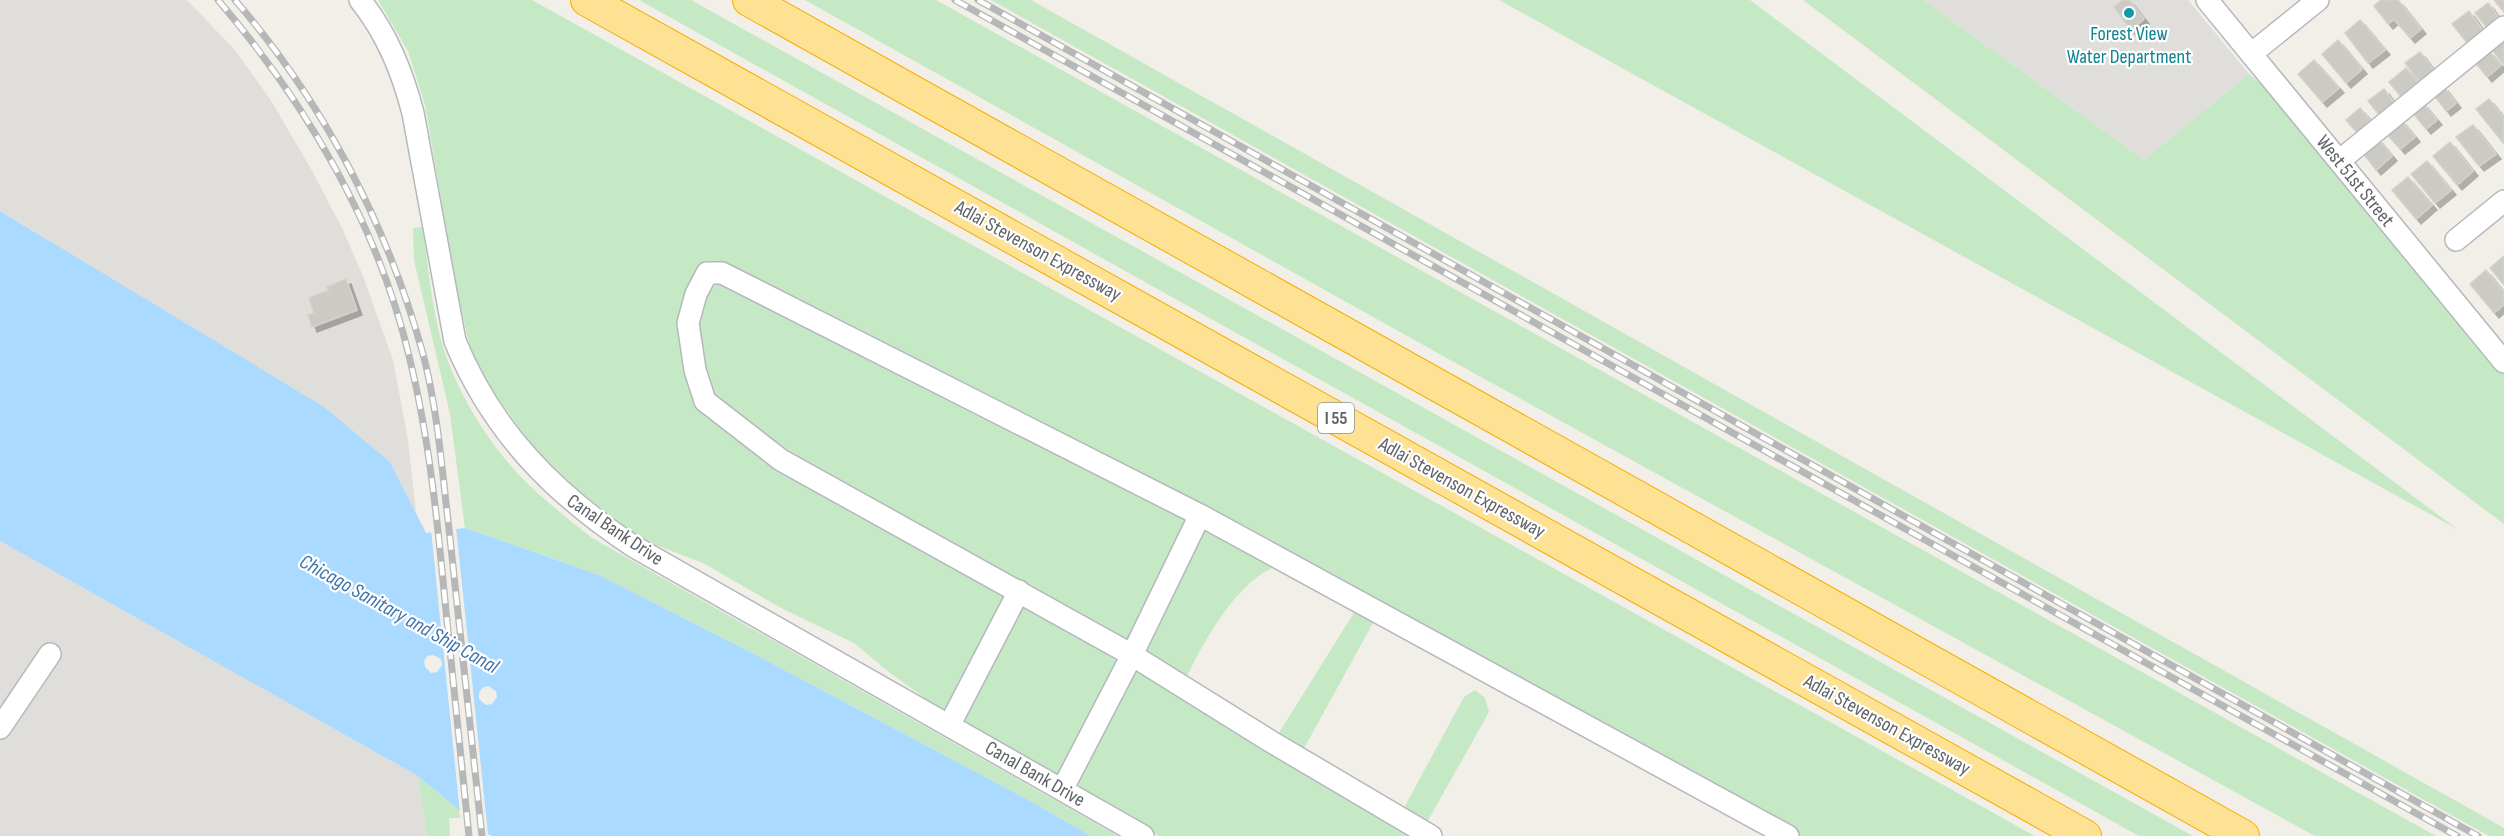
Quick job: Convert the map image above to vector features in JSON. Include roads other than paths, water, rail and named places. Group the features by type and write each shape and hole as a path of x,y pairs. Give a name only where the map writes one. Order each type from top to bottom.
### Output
{"highway":[{"name":"Adlai Stevenson Expressway","path":"587,0 2085,836"},
{"path":"749,0 2243,836"}],"street":[{"name":"Canal Bank Drive","path":"360,0 378,25 404,80 413,113 455,341 466,370 485,401 534,466 563,495 599,524 633,546 950,724 1143,836"},
{"name":"West 51st Street","path":"2207,0 2504,362"},
{"path":"2251,54 2318,0"},
{"path":"2339,161 2504,27"},
{"path":"2456,240 2504,201"},
{"path":"1431,836 1270,741 1132,655 781,460 705,401 695,370 688,323 696,294 707,273 722,273 1200,515 1788,836"},
{"path":"1062,790 1132,655 1200,515"},
{"path":"950,724 1019,591"},
{"path":"0,728 50,654"}],"water":[{"name":"Chicago Sanitary and Ship Canal","path":"0,211 324,407 390,462 426,533 465,528 599,575 754,654 1032,802 1091,836 492,836 418,776 0,541","holes":["433,655 441,659 442,665 437,672 431,673 425,667 424,661 427,656","458,671 470,678 470,689 456,695 447,682","488,686 496,691 497,697 492,704 486,705 479,699 480,690"]}],"railway":[{"path":"218,0 281,81 335,168 359,214 396,310 417,391 432,485 469,836"},
{"path":"235,0 296,80 348,166 391,258 423,354 439,441 482,836"},
{"path":"955,0 2457,836"},
{"path":"978,0 2478,836"}],"place":[{"name":"Forest View Water Department","path":"2129,13"}]}
